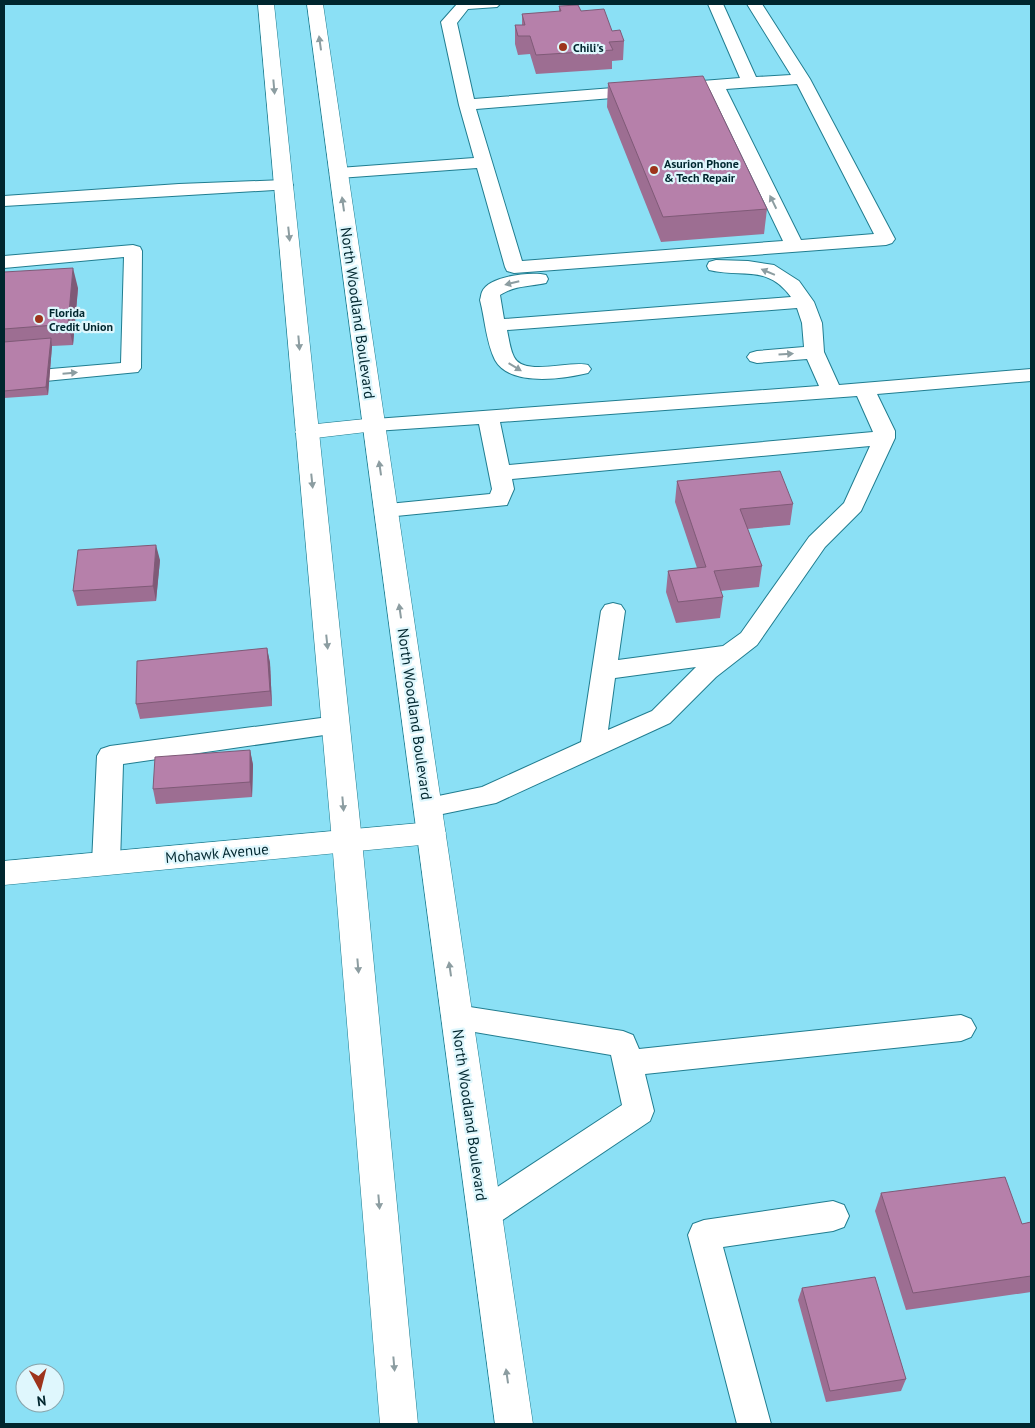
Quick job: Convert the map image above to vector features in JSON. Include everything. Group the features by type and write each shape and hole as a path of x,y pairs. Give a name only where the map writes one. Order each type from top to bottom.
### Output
{"main road":[{"path":"266,4 336,725 399,1424"},
{"name":"North Woodland Boulevard","path":"314,4 514,1424"},
{"path":"307,432 374,425"},
{"name":"Mohawk Avenue","path":"4,872 346,840 429,820"}],"lane":[{"path":"492,4 464,5 449,22 467,105 514,267 886,240 802,78 755,4"},
{"path":"715,4 750,82"},
{"path":"467,105 802,78"},
{"path":"716,85 795,246"},
{"path":"339,173 484,162"},
{"path":"4,201 180,189 284,185"},
{"path":"4,262 133,251 131,368 4,379"},
{"path":"596,274 719,266 767,269 792,285 804,302 812,323 814,352 832,392"},
{"path":"560,277 508,282 491,292 490,300 506,361 519,371 535,373 581,369"},
{"path":"497,324 804,302"},
{"path":"757,356 814,352"},
{"path":"374,425 832,392 1031,375"},
{"path":"429,820 487,796 661,717 707,671 749,639 817,542 853,506 884,438 884,431 864,389"},
{"path":"386,510 499,500 503,489 488,417"},
{"path":"500,473 884,438"},
{"path":"593,748 613,611"},
{"path":"604,671 730,653"},
{"path":"106,863 110,756 336,725"},
{"path":"457,1018 623,1044 640,1111 484,1214"},
{"path":"628,1063 961,1028"},
{"path":"754,1424 704,1235 833,1216"}],"building":[{"path":"578,5 581,11 604,9 612,31 620,30 624,41 609,42 613,50 536,55 530,36 518,36 515,25 525,25 522,14 561,11 559,6"},
{"path":"703,76 767,209 663,217 608,83"},
{"path":"73,268 68,324 4,329 4,272"},
{"path":"51,338 46,387 4,391 4,342"},
{"path":"780,471 793,504 740,509 762,566 714,571 723,597 678,602 668,571 706,567 677,481"},
{"path":"156,545 153,586 73,591 78,550"},
{"path":"267,648 270,691 136,704 137,661"},
{"path":"250,750 250,782 153,789 155,757"},
{"path":"1005,1177 1022,1224 1031,1222 1031,1276 913,1293 881,1193"},
{"path":"875,1277 906,1379 830,1391 802,1288"}],"place":[{"name":"Chili's","path":"563,47"},
{"name":"Asurion Phone & Tech Repair","path":"654,170"},
{"name":"Florida Credit Union","path":"39,319"}]}
